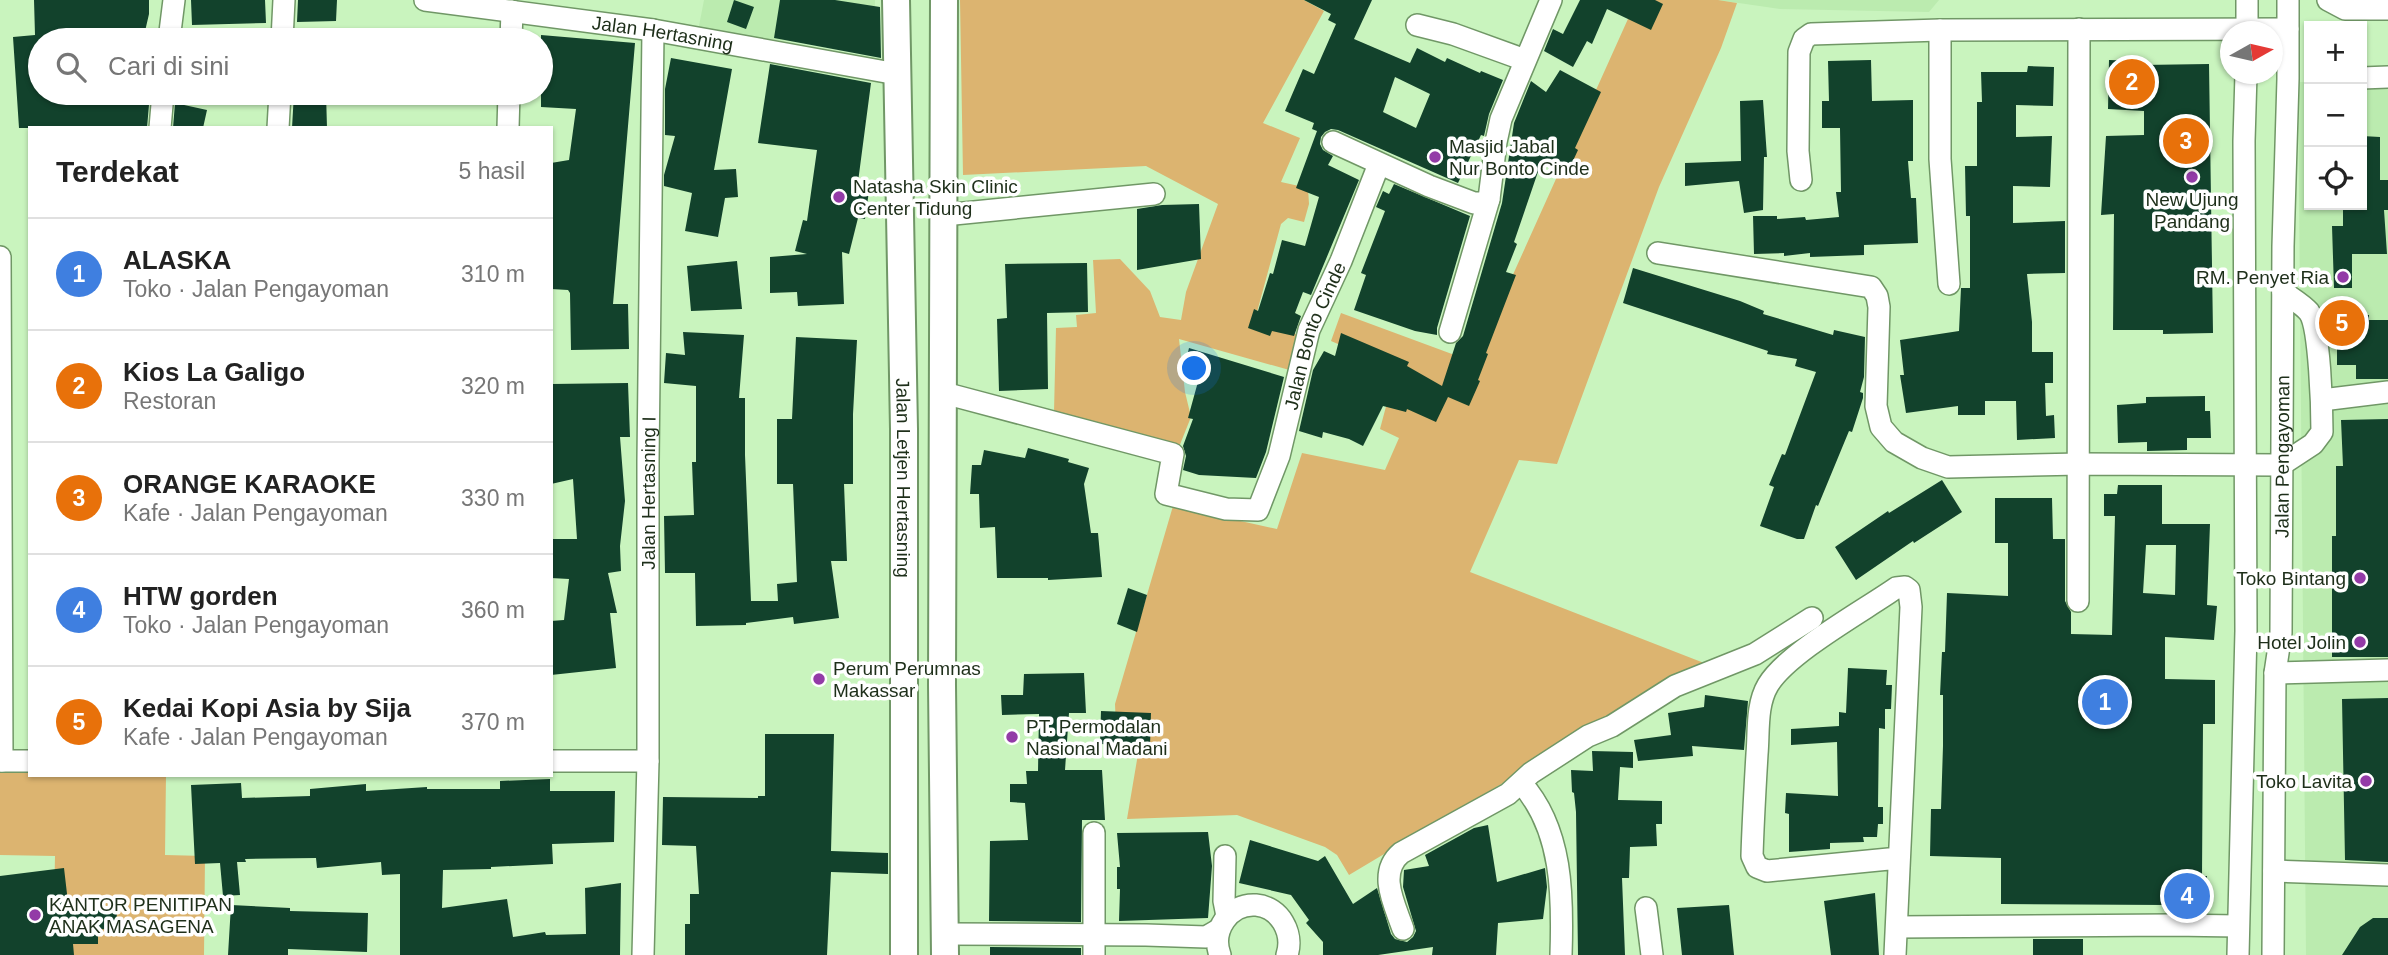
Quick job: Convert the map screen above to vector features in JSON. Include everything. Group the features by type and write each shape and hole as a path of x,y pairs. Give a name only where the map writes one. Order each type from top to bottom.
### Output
{"main road":[{"name":"Jalan Letjen Hertasning","path":"896,0 904,429 904,955"},
{"path":"944,0 942,685 945,944"},
{"path":"903,687 942,685"}],"street":[{"path":"170,28 174,0"},
{"path":"283,28 284,0"},
{"name":"Jalan Hertasning","path":"425,0 653,30 897,74"},
{"path":"1450,332 1489,199 1501,119 1551,0"},
{"path":"2247,0 2247,21"},
{"name":"Jalan Pengayoman","path":"2273,955 2275,673 2281,633 2283,292 2299,79 2288,29 2288,0"},
{"path":"2328,0 2344,9 2388,9"},
{"path":"511,28 512,11"},
{"path":"1417,25 1453,34 1525,60"},
{"path":"2078,601 2079,29"},
{"path":"2283,29 2288,29"},
{"name":"Jalan Hertasning I","path":"643,955 648,761 653,30"},
{"path":"1801,180 1797,87 1799,52 1804,39 1811,34 1940,30 2220,30"},
{"path":"1940,30 1940,159 1949,284"},
{"path":"2367,78 2388,77"},
{"name":"Jalan Pengayoman","path":"2238,955 2246,631 2246,84"},
{"path":"160,126 162,105"},
{"path":"278,126 279,105"},
{"path":"508,126 509,105"},
{"path":"1333,142 1474,203 1484,203 1489,199"},
{"name":"Jalan Bonto Cinde","path":"944,393 1173,454 1166,494 1226,509 1258,510 1279,456 1309,330 1341,261 1379,163"},
{"path":"944,215 1154,194"},
{"path":"1658,253 1871,287 1877,296 1879,307 1877,406 1881,427 1894,442 1922,458 1948,467 2080,464 2281,465 2318,439 2322,432 2319,365 2312,318 2308,311 2283,292"},
{"path":"0,257 1,761 28,761"},
{"path":"2283,364 2319,365"},
{"path":"2322,400 2388,391"},
{"path":"1895,955 1911,607 1909,590 1905,587 1896,588 1803,651 1787,663 1768,685 1762,697 1759,721 1752,856 1757,867 1767,871 1899,858"},
{"path":"1403,929 1388,880 1388,871 1393,860 1508,794 1531,773 1588,736 1612,726 1675,686 1755,654 1812,618"},
{"path":"2275,673 2388,670"},
{"path":"553,761 648,761"},
{"path":"1521,783 1535,801 1551,838 1558,864 1562,897 1562,955"},
{"path":"1094,833 1094,945"},
{"path":"1220,955 1217,939 1223,923 1225,856"},
{"path":"2274,871 2388,875"},
{"path":"945,944 1094,945 1206,937 1241,907 1256,905 1272,910 1284,922 1289,940 1287,955"},
{"path":"1646,908 1652,955"},
{"path":"1897,927 2238,926"}],"shaded area":[{"path":"704,0 875,0 874,51 698,31"},
{"path":"960,0 1304,0 1324,11 1263,123 1300,138 1281,182 1308,188 1309,204 1304,222 1288,218 1281,224 1254,323 1308,337 1300,373 1179,339 1185,392 1191,417 1179,447 1054,412 1056,328 1077,327 1076,315 1096,313 1093,260 1120,259 1150,291 1160,317 1181,320 1186,292 1218,204 1146,166 963,175"},
{"path":"1653,0 1718,0 1737,3 1721,48 1659,187 1557,464 1519,460 1470,572 1704,663 1349,875 1337,855 1325,847 1237,815 1127,819 1138,754 1117,752 1115,704 1173,506 1277,529 1302,453 1385,470 1399,438 1380,429 1396,369 1331,341 1341,313 1479,364 1502,299 1632,10"},
{"path":"1718,0 1939,0 1929,12 1780,9"},
{"path":"2298,82 2304,82 2304,210 2367,210 2367,82 2388,82 2388,955 2306,955"},
{"path":"0,763 28,764 28,777 166,777 165,855 205,856 204,955 53,955 55,856 0,855"}],"building":[{"path":"34,0 149,0 146,28 35,28"},
{"path":"191,0 265,0 266,23 192,25"},
{"path":"298,0 337,0 336,21 297,22"},
{"path":"734,0 754,7 746,29 727,22"},
{"path":"780,0 835,0 880,7 881,58 774,38"},
{"path":"1304,0 1372,0 1354,39 1410,63 1417,48 1445,62 1447,58 1503,80 1489,114 1484,136 1481,135 1458,183 1338,130 1325,132 1320,144 1323,150 1333,156 1328,165 1359,180 1311,295 1303,292 1295,313 1301,316 1294,336 1272,331 1270,336 1248,328 1254,309 1258,311 1270,273 1273,274 1282,240 1305,246 1319,197 1296,188 1317,131 1312,129 1314,123 1285,111 1303,69 1314,74 1336,24 1328,20 1331,14","holes":["1395,77 1430,94 1416,128 1383,112"]},
{"path":"1580,0 1655,0 1663,4 1651,30 1607,9 1592,44 1587,41 1573,67 1544,51 1553,29 1563,34"},
{"path":"28,36 28,105 149,105 147,126 19,128 13,37"},
{"path":"553,36 635,43 613,304 628,304 629,349 571,350 570,293 568,290 553,289 553,163 569,160 576,109 541,107 553,105"},
{"path":"671,58 732,69 714,170 736,169 738,197 725,198 718,237 685,231 692,193 664,186 664,175 675,136 665,135 665,89"},
{"path":"1871,60 1872,101 1913,100 1913,161 1908,161 1911,198 1916,198 1918,243 1864,245 1864,255 1810,257 1810,253 1784,256 1784,253 1754,254 1753,216 1777,216 1777,219 1805,217 1806,220 1839,217 1836,192 1841,192 1840,128 1822,128 1822,101 1829,101 1828,61"},
{"path":"2109,60 2142,61 2142,65 2209,64 2213,333 2163,334 2163,330 2113,330 2114,214 2101,215 2106,136 2144,135 2144,111 2108,109"},
{"path":"770,64 871,83 858,182 870,184 865,219 858,218 849,254 842,252 844,304 798,306 797,292 770,293 770,257 807,254 795,251 803,220 807,221 817,150 758,143"},
{"path":"2028,66 2054,67 2053,106 2016,105 2016,137 2052,136 2050,187 2013,186 2013,223 2065,221 2065,273 2027,274 2032,352 2053,352 2053,383 2045,383 2046,416 2054,415 2055,438 2017,440 2016,401 1985,401 1985,415 1958,415 1958,406 1906,413 1900,375 1904,375 1900,340 1959,331 1961,288 1970,288 1970,216 1966,216 1965,166 1977,166 1977,102 1982,102 1981,72 2027,72"},
{"path":"1560,70 1601,92 1575,148 1578,150 1566,176 1541,163 1506,272 1516,275 1469,406 1448,397 1436,422 1407,409 1406,412 1383,406 1363,446 1323,432 1322,438 1299,431 1313,370 1324,351 1335,356 1341,333 1409,362 1407,366 1442,386 1456,343 1463,336 1502,203 1514,123 1531,81 1546,92"},
{"path":"1763,100 1767,157 1764,157 1763,210 1744,213 1739,181 1685,186 1685,163 1741,161 1740,101"},
{"path":"175,105 207,110 203,126 173,126"},
{"path":"293,105 326,105 327,126 292,126"},
{"path":"2367,136 2380,137 2380,180 2388,180 2388,210 2384,210 2387,254 2352,254 2352,288 2334,288 2332,226 2343,226 2343,210 2367,210"},
{"path":"1394,184 1470,216 1437,335 1415,331 1354,310 1366,275 1361,273 1385,211 1376,207 1383,191 1389,194"},
{"path":"1199,204 1201,259 1137,270 1137,209"},
{"path":"737,261 742,309 691,311 687,266"},
{"path":"1087,263 1088,312 1047,313 1048,389 999,391 997,319 1007,318 1005,264"},
{"path":"1633,268 1740,301 1764,311 1763,314 1833,335 1834,330 1865,337 1864,377 1860,392 1863,393 1863,398 1852,432 1849,431 1804,539 1760,526 1774,487 1769,485 1782,454 1785,455 1816,372 1795,366 1797,359 1767,354 1768,351 1623,303"},
{"path":"2337,315 2369,315 2369,320 2388,320 2388,379 2356,379 2356,365 2337,365"},
{"path":"683,332 744,335 739,398 745,398 751,601 778,601 777,584 797,582 793,484 777,484 777,419 792,419 796,337 857,340 853,484 844,484 847,561 831,561 839,618 794,624 793,617 746,625 696,626 695,573 665,573 664,516 694,515 692,462 696,462 696,386 664,383 666,353 685,355"},
{"path":"1189,348 1284,377 1266,452 1256,478 1199,475 1183,470 1186,456 1183,446 1193,419 1188,418 1199,378 1183,373"},
{"path":"628,383 630,437 620,437 625,501 620,546 621,571 608,573 617,613 610,613 616,668 553,675 553,621 564,620 569,579 553,578 553,539 577,539 573,479 553,484 553,384"},
{"path":"2205,396 2205,411 2210,411 2211,438 2187,438 2187,450 2147,451 2147,442 2118,443 2117,405 2146,403 2146,397"},
{"path":"2388,419 2388,657 2332,657 2332,536 2336,536 2336,466 2343,466 2341,420"},
{"path":"1028,448 1069,459 1068,462 1089,468 1084,484 1091,533 1098,533 1102,577 1048,580 997,578 995,527 980,528 979,494 970,494 972,465 981,465 984,450 1025,458"},
{"path":"1942,480 1962,512 1856,580 1835,547 1888,511 1889,513"},
{"path":"2118,485 2162,485 2162,524 2210,524 2207,605 2217,606 2214,640 2165,637 2165,679 2215,680 2215,724 2203,724 2202,876 2207,876 2207,912 2167,912 2167,905 2001,904 2001,858 1930,856 1931,809 1941,809 1943,695 1940,695 1947,593 2008,596 2008,543 1995,543 1995,498 2052,498 2053,539 2065,539 2065,601 2071,612 2071,634 2112,635 2115,516 2104,516 2104,494 2117,494","holes":["2146,545 2176,545 2175,595 2143,593"]},
{"path":"1128,588 1147,595 1137,632 1117,624"},
{"path":"1848,668 1887,670 1886,685 1892,685 1891,709 1885,709 1885,729 1879,728 1878,807 1883,807 1883,824 1878,824 1877,837 1863,837 1864,842 1830,843 1830,849 1789,852 1786,793 1838,796 1837,742 1791,745 1791,729 1839,726 1839,712 1846,713"},
{"path":"1084,673 1086,713 1069,713 1065,770 1102,770 1105,820 1082,820 1081,922 989,921 990,841 1028,840 1025,803 1010,802 1010,784 1027,784 1026,771 1038,771 1039,714 1002,715 1001,695 1023,695 1024,674"},
{"path":"1705,695 1748,701 1744,750 1692,746 1693,756 1638,761 1634,740 1671,735 1668,713 1704,707"},
{"name":"Toko Lavita","path":"2388,698 2388,862 2345,860 2342,699"},
{"path":"1101,711 1151,713 1150,746 1100,744"},
{"path":"765,734 834,734 831,851 888,853 888,874 831,872 827,955 685,955 685,924 690,924 690,894 699,894 696,846 662,845 663,797 765,796"},
{"path":"1592,751 1633,752 1633,768 1620,767 1618,800 1662,801 1662,824 1656,824 1657,846 1630,847 1629,878 1622,878 1625,955 1578,955 1576,812 1571,770 1593,771"},
{"path":"550,779 550,791 615,791 614,842 552,844 553,864 443,870 442,908 507,899 513,937 545,932 546,935 586,934 585,888 621,883 620,955 400,955 400,874 382,875 381,862 317,868 316,858 245,859 246,862 237,862 240,895 223,896 220,863 195,864 191,785 241,783 242,798 310,796 310,789 366,784 366,791 427,787 500,789 500,781"},
{"path":"1488,825 1497,882 1545,868 1547,887 1543,919 1498,923 1496,955 1432,955 1433,947 1378,955 1323,955 1323,942 1306,923 1309,920 1291,895 1239,883 1250,840 1318,861 1325,856 1353,904 1377,888 1391,934 1395,939 1407,942 1416,931 1403,887 1404,870 1429,866 1425,855 1474,828"},
{"path":"1208,832 1212,866 1208,918 1119,921 1120,889 1117,889 1117,867 1120,867 1117,833"},
{"name":"KANTOR PENITIPAN ANAK MASAGENA","path":"64,868 69,911 100,908 117,911 116,930 98,929 98,944 73,944 74,955 0,955 0,876"},
{"path":"1875,893 1879,955 1831,955 1824,901"},
{"path":"231,905 290,908 290,911 368,913 367,952 288,949 288,955 228,955"},
{"path":"1729,905 1734,955 1682,955 1677,908"},
{"path":"2373,918 2388,918 2388,955 2342,955 2360,927"},
{"path":"2033,939 2083,939 2083,955 2033,955"},
{"path":"990,947 1081,948 1081,955 990,955"}],"place":[{"name":"Kios La Galigo","path":"2132,82"},
{"name":"ORANGE KARAOKE","path":"2186,141"},
{"name":"Masjid Jabal Nur Bonto Cinde","path":"1435,157"},
{"name":"New Ujung Pandang","path":"2192,177"},
{"name":"Natasha Skin Clinic Center Tidung","path":"839,197"},
{"name":"RM. Penyet Ria","path":"2343,277"},
{"name":"Kedai Kopi Asia by Sija","path":"2342,323"},
{"name":"Toko Bintang","path":"2360,578"},
{"name":"Hotel Jolin","path":"2360,642"},
{"name":"Perum Perumnas Makassar","path":"819,679"},
{"name":"ALASKA","path":"2105,702"},
{"name":"PT. Permodalan Nasional Madani","path":"1012,737"},
{"name":"Toko Lavita","path":"2366,781"},
{"name":"HTW gorden","path":"2187,896"},
{"name":"KANTOR PENITIPAN ANAK MASAGENA","path":"35,915"}]}
